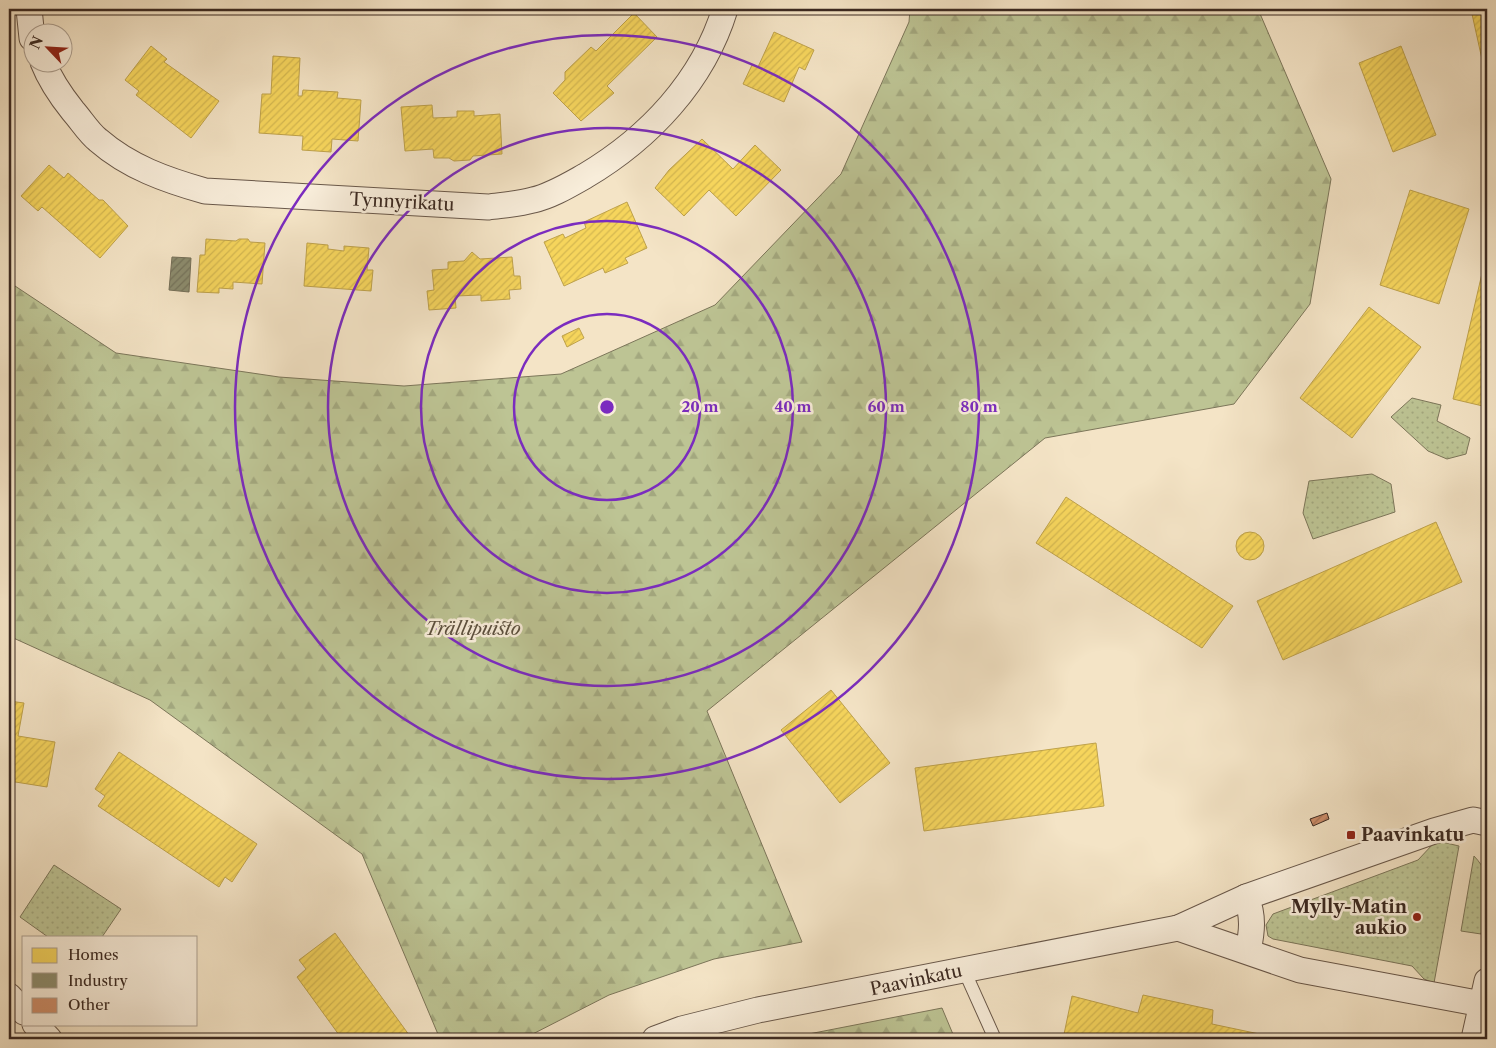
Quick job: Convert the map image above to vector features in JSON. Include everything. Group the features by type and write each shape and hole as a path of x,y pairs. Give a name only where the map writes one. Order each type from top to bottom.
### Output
{"street":[{"path":"29,9 30,22"},
{"name":"Tynnyrikatu","path":"46,72 68,105 97,140 130,162 162,178 205,190 488,207 534,200 569,185 630,146 656,122 679,96 714,40 725,9"},
{"name":"Paavinkatu","path":"655,1039 682,1029 758,1010 1178,928 1246,897 1434,831 1473,820 1487,823"},
{"path":"1246,897 1252,911 1252,933 1248,951"},
{"name":"Paavinkatu","path":"1178,928 1300,970 1485,993"},
{"path":"1474,1039 1485,993"},
{"path":"9,996 22,1010"},
{"path":"37,1026 49,1039"}],"lane":[{"path":"964,970 995,1039"}],"green space":[{"name":"Trällipuisto","path":"910,9 1258,9 1331,179 1310,304 1234,404 1045,438 707,711 802,942 714,959 609,995 523,1039 440,1039 362,854 150,700 9,636 9,282 116,353 279,377 404,386 561,374 715,305 841,174 909,22"},
{"path":"1412,398 1441,405 1437,421 1470,438 1466,454 1447,459 1428,451 1391,417"},
{"path":"1372,474 1391,484 1395,512 1313,539 1303,513 1309,481"},
{"path":"1442,842 1459,846 1434,983 1424,979 1412,966 1273,939 1268,936 1266,925 1273,914 1418,860 1433,844"},
{"path":"1474,856 1485,874 1488,893 1486,914 1481,934 1461,931"},
{"path":"54,865 121,909 103,936 47,936 20,917"},
{"path":"942,1008 955,1039 783,1039"}],"building: Homes":[{"path":"1487,11 1487,82 1472,14"},
{"path":"634,13 657,37 607,86 614,93 581,121 553,93 565,80 565,72 591,47 596,51"},
{"path":"774,32 814,50 805,70 799,67 784,102 743,84 752,65 758,67"},
{"path":"151,46 167,59 164,62 219,101 191,138 136,95 139,91 125,80"},
{"path":"1401,46 1436,135 1393,152 1359,63"},
{"path":"273,56 300,58 298,96 302,96 303,90 338,92 337,98 361,100 358,141 332,139 331,152 302,150 303,136 259,133 262,94 271,94"},
{"path":"432,105 433,118 457,117 457,111 474,111 474,116 500,114 502,154 473,156 470,160 454,161 449,158 434,158 433,149 405,151 401,107"},
{"path":"702,139 733,169 755,145 781,170 736,216 709,190 684,216 655,188 669,170"},
{"path":"49,165 64,178 68,173 99,200 103,200 128,226 100,258 42,207 38,211 21,196"},
{"path":"1410,190 1469,209 1439,304 1380,285"},
{"path":"627,202 647,248 625,258 628,263 605,273 603,268 564,286 544,242 563,234 565,238 586,228 584,222"},
{"path":"206,239 236,241 248,239 250,242 265,243 262,284 233,282 233,289 219,288 219,293 197,292 200,255 205,255"},
{"path":"307,243 328,245 328,249 344,251 344,246 369,248 367,270 373,270 371,291 304,286"},
{"path":"472,252 480,259 512,257 514,276 520,276 521,289 509,290 510,299 481,301 481,295 455,296 456,308 429,310 427,291 434,290 432,270 448,269 448,262 464,261"},
{"path":"1483,269 1487,270 1487,407 1453,399"},
{"path":"1369,307 1421,347 1352,438 1300,398"},
{"path":"579,328 584,338 567,347 562,336"},
{"path":"1066,497 1233,606 1202,648 1036,543"},
{"path":"1436,522 1462,582 1283,660 1257,601"},
{"path":"1250,532 1260,536 1264,546 1260,556 1250,560 1240,556 1236,546 1240,536"},
{"path":"831,690 890,763 840,803 781,730"},
{"path":"9,701 24,703 18,736 55,742 47,787 9,781"},
{"path":"1096,743 1104,806 924,831 915,768"},
{"path":"119,752 257,844 232,882 225,877 219,887 98,806 105,796 95,789"},
{"path":"335,933 412,1039 342,1039 297,977 306,969 299,960"},
{"path":"1143,995 1213,1010 1212,1024 1283,1039 1063,1039 1072,996 1138,1013"}],"building: Industry":[{"path":"172,257 191,258 189,292 169,290"}],"building: Other":[{"path":"1327,813 1329,819 1313,826 1310,819"}],"place":[{"name":"Paavinkatu","path":"1351,835"},
{"name":"Mylly-Matin aukio","path":"1417,917"}]}
